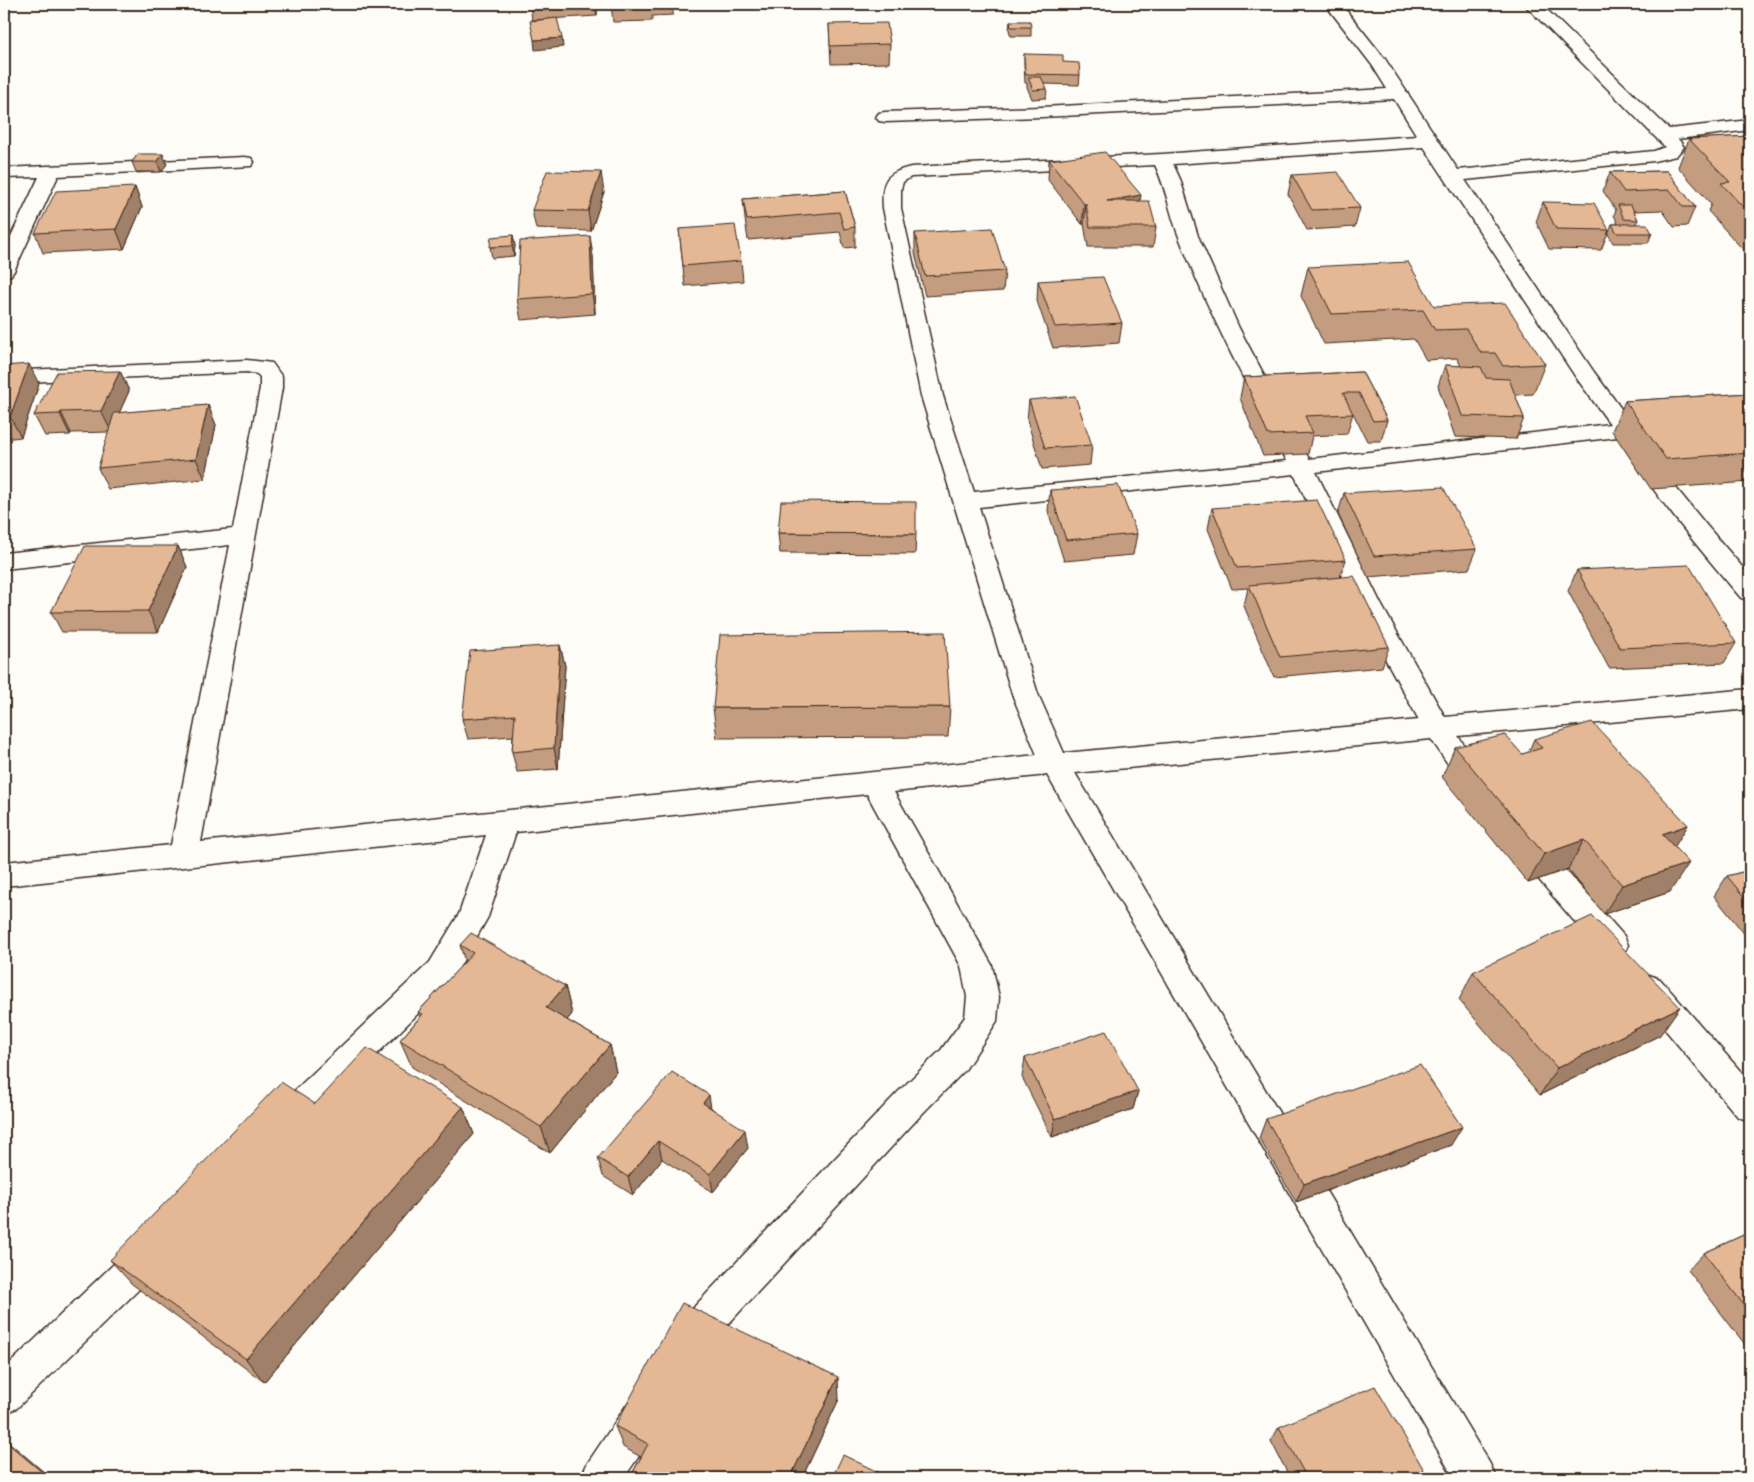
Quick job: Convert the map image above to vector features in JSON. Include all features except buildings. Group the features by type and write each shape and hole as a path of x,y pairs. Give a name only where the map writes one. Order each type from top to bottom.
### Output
{"street":[{"path":"1333,4 1380,63 1429,141 1586,376 1625,429 1654,476 1698,532 1750,592"},
{"path":"1532,4 1668,144 1684,165"},
{"path":"885,117 1042,112 1399,94"},
{"path":"1454,176 1654,156 1668,144 1750,125"},
{"path":"1429,141 1162,159 911,172 902,173 895,179 891,194 896,227 932,396 1025,694 1056,764 1476,1478"},
{"path":"1162,159 1171,179 1188,236 1229,328 1302,467 1368,604 1437,727 1490,801"},
{"path":"4,173 245,162"},
{"path":"4,271 51,171"},
{"path":"4,377 247,366 264,368 271,377 271,388 184,856"},
{"path":"964,501 1302,467 1625,429"},
{"path":"4,561 243,536"},
{"path":"4,874 1056,764 1750,699"},
{"path":"602,1478 708,1319 909,1104 953,1060 981,1021 984,997 976,965 874,783"},
{"path":"262,1145 441,971 473,917 504,823"},
{"path":"1511,827 1750,1106"},
{"path":"4,1395 176,1228"}]}
